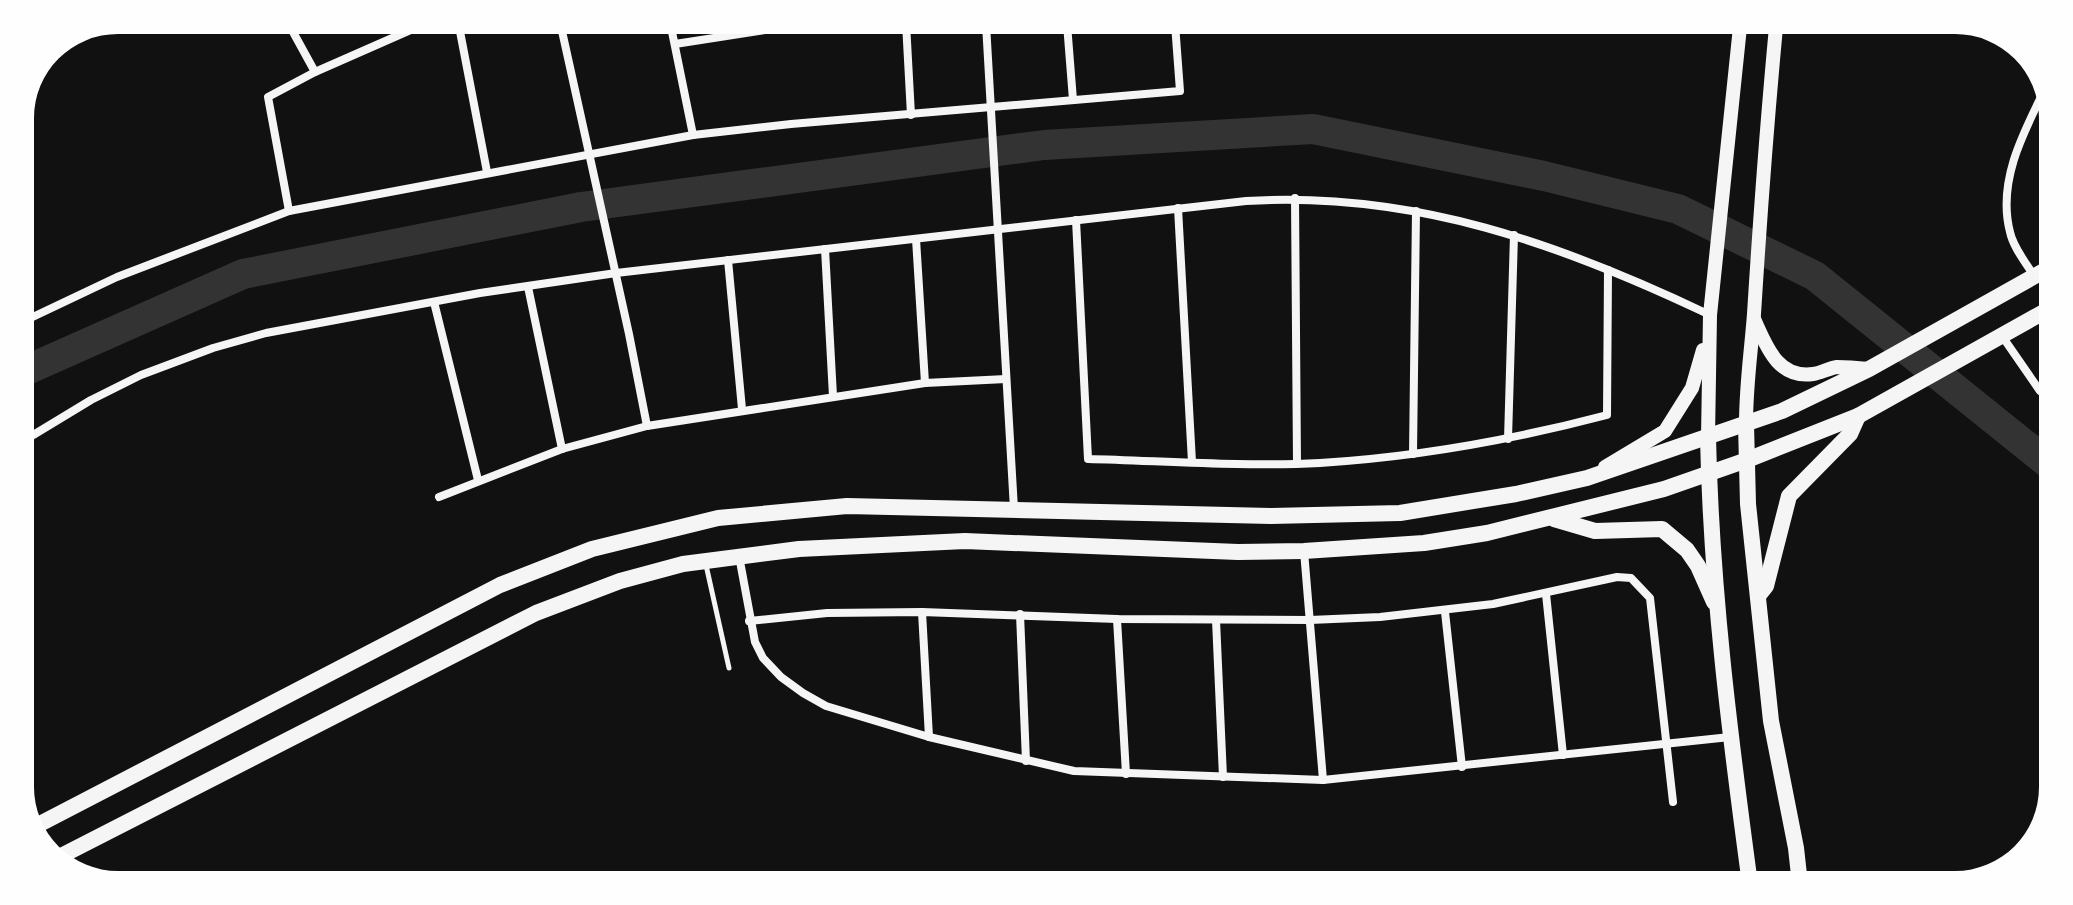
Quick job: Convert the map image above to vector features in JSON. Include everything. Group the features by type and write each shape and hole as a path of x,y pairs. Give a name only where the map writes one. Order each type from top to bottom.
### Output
{"main road":[{"path":"42,823 500,585 592,549 718,518 847,506 1271,516 1400,513 1516,494 1587,478 1782,411 1869,369 2039,273"},
{"path":"66,853 536,613 620,581 705,560 799,549 965,541 1304,551 1424,543 1487,533 1664,489 1747,460 1858,416 2039,315"},
{"path":"1758,597 1766,586 1789,496 1850,434 1858,416"},
{"path":"1746,424 1748,504 1771,721 1799,871"},
{"path":"1708,437 1710,517 1730,737 1748,871"},
{"path":"1553,518 1595,531 1662,529 1693,558 1719,613"}],"street":[{"path":"294,34 315,72"},
{"path":"289,211 268,97 315,72 401,34"},
{"path":"460,34 487,172"},
{"path":"563,34 647,426"},
{"path":"673,34 693,135"},
{"path":"675,44 740,34"},
{"path":"907,34 911,115"},
{"path":"987,34 1014,509"},
{"path":"1068,34 1073,100"},
{"path":"34,316 117,277 289,211 487,172 693,135 1180,91 1176,34"},
{"path":"1708,437 1710,315 1739,34"},
{"path":"1746,424 1746,383 1754,318 1775,34"},
{"path":"2034,276 2010,234 2005,196 2021,137 2038,104"},
{"path":"34,435 116,387 213,348 266,333 616,273 1178,208 1295,198 1363,203 1477,224 1608,270 1710,315"},
{"path":"1295,198 1297,463"},
{"path":"1178,208 1192,462"},
{"path":"1413,454 1416,211"},
{"path":"1076,220 1088,459 1297,463 1413,454 1508,439 1607,415 1608,270"},
{"path":"1508,439 1514,235"},
{"path":"916,239 925,383"},
{"path":"825,249 833,396"},
{"path":"728,260 742,409"},
{"path":"528,287 562,449"},
{"path":"434,302 478,480"},
{"path":"1587,478 1665,431 1692,388 1710,315"},
{"path":"1754,318 1775,360 1787,370 1814,374 1834,367 1869,369"},
{"path":"2002,336 2039,390"},
{"path":"439,497 562,449 647,426 925,383 1006,379"},
{"path":"1304,551 1323,780"},
{"path":"739,556 749,621 763,658 781,677 803,693 826,706 929,737 1074,771 1323,780 1730,737"},
{"path":"749,621 827,613 922,612 1117,619 1310,620 1445,612 1546,594 1617,577 1631,578 1650,598 1669,745 1673,802"},
{"path":"1546,594 1563,755"},
{"path":"922,612 929,737"},
{"path":"1445,612 1462,767"},
{"path":"1020,614 1026,761"},
{"path":"1117,619 1126,774"},
{"path":"1216,620 1223,777"}],"lane":[{"path":"705,560 729,668"}],"waterway":[{"path":"34,367 243,274 581,207 1044,145 1313,129 1544,176 1678,209 1815,276 2039,456"}]}
